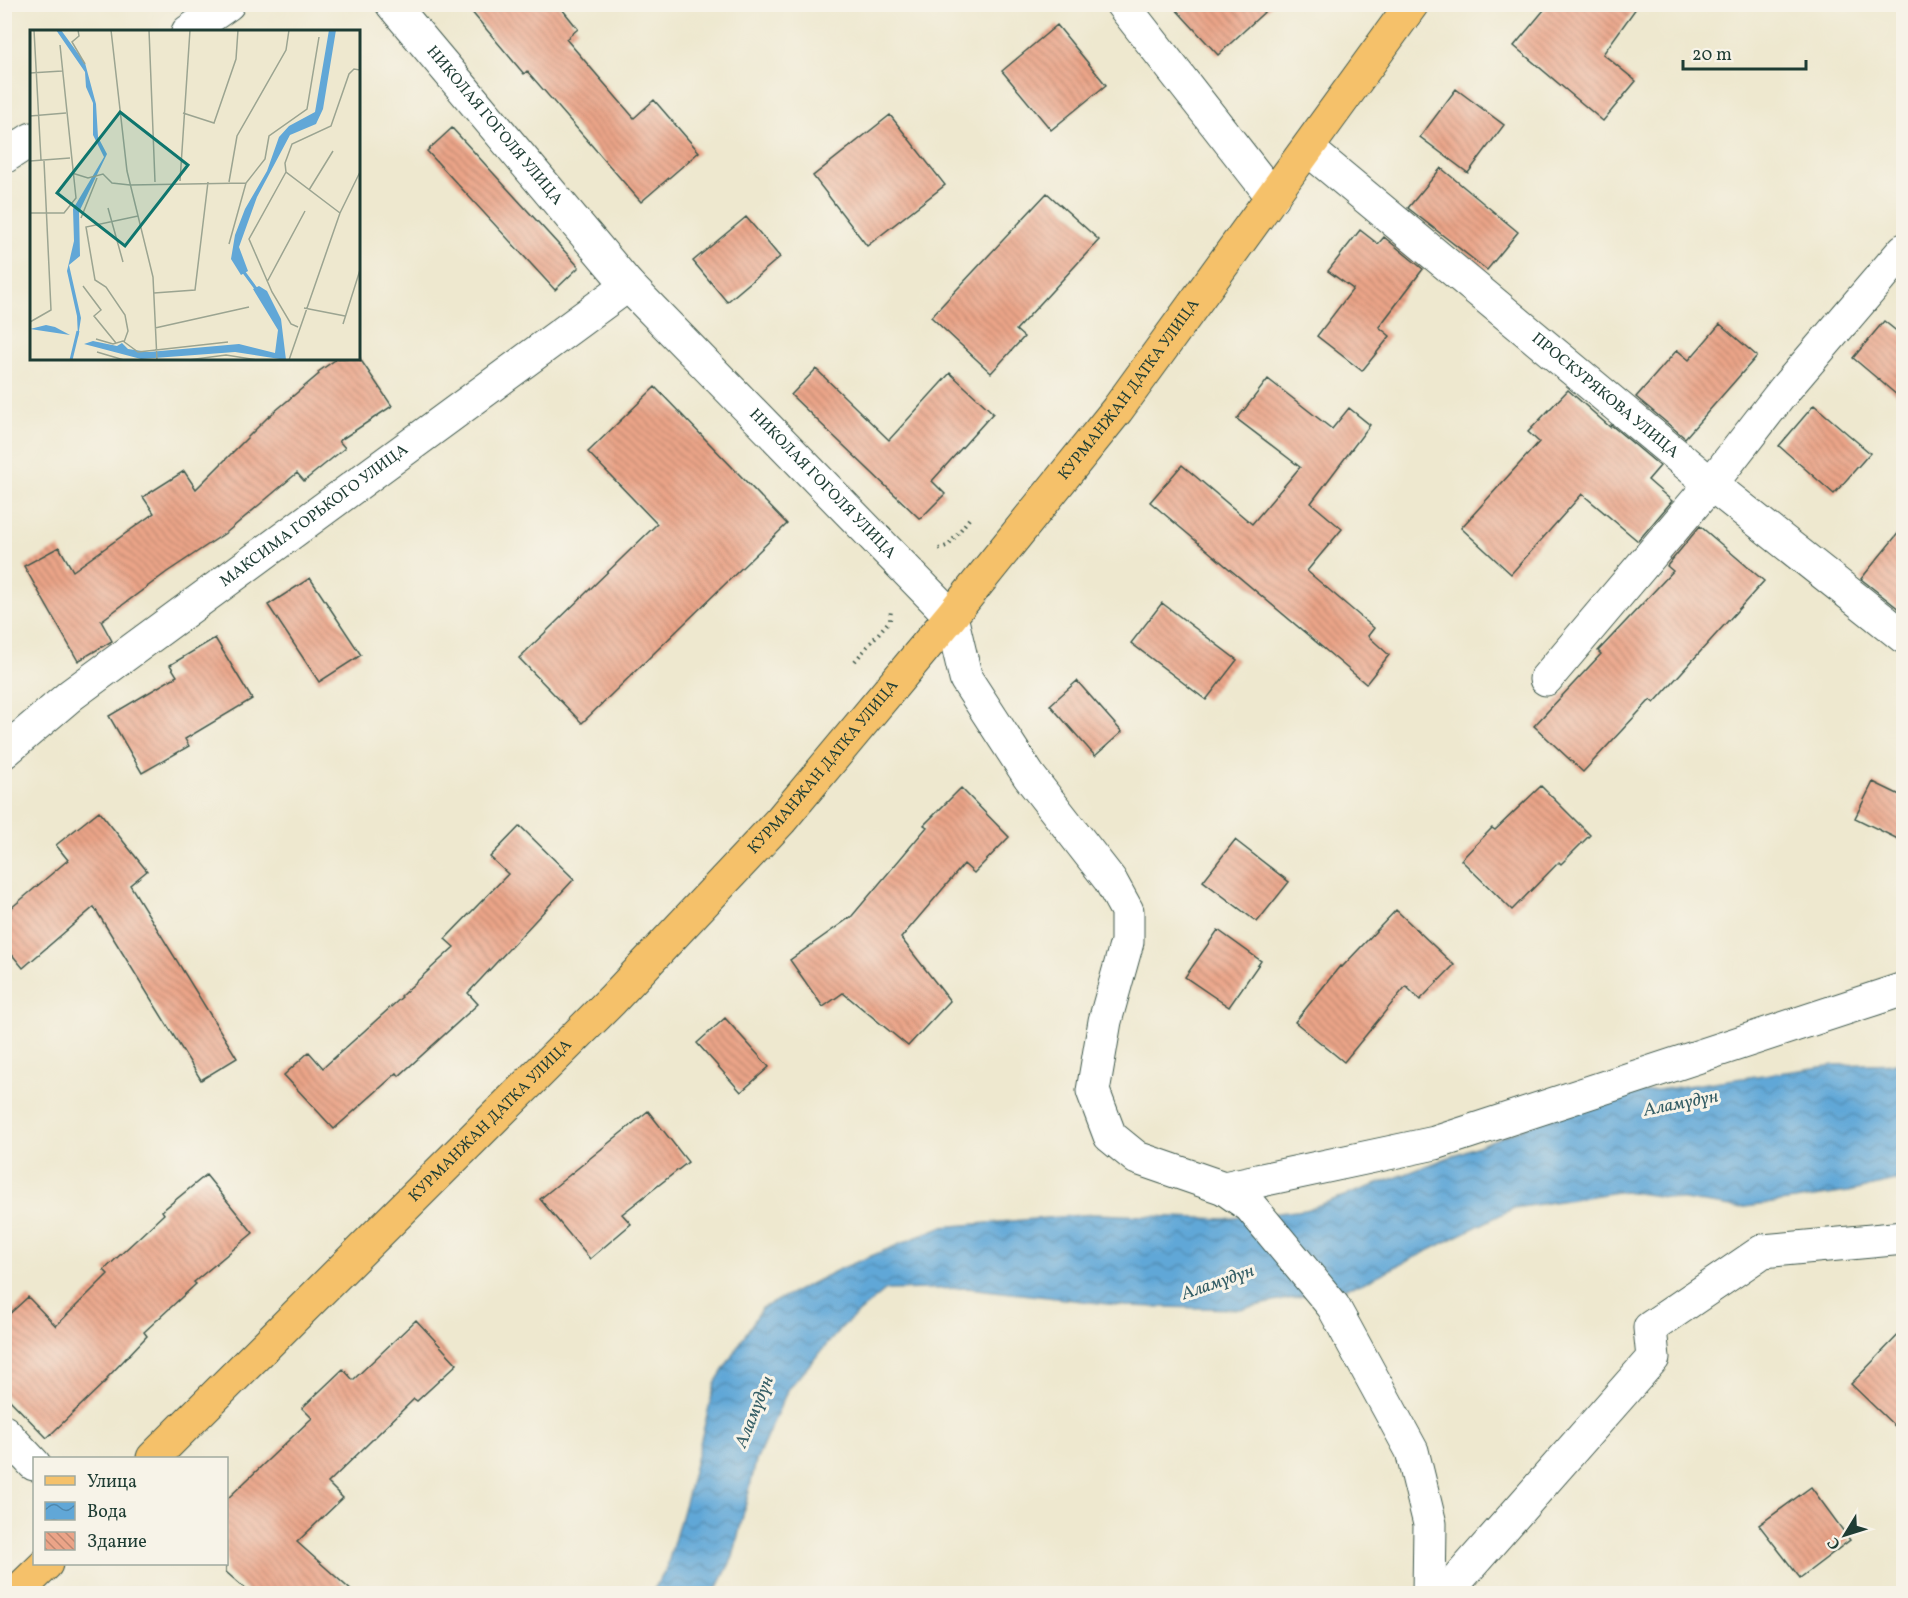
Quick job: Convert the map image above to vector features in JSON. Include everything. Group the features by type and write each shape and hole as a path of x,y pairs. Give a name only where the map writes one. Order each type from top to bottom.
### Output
{"main road":[{"name":"КУРМАНЖАН ДАТКА УЛИЦА","path":"154,1457 620,991 781,820 951,616 1117,410 1412,4"},
{"path":"15,1593 44,1565"}],"street":[{"path":"192,30 228,4"},
{"name":"НИКОЛАЯ ГОГОЛЯ УЛИЦА","path":"392,4 628,285 951,616"},
{"path":"1122,4 1273,197"},
{"path":"4,157 30,140"},
{"name":"ПРОСКУРЯКОВА УЛИЦА","path":"1308,149 1711,484 1904,637"},
{"path":"1546,680 1711,484 1785,388 1904,250"},
{"name":"МАКСИМА ГОРЬКОГО УЛИЦА","path":"4,752 71,695 628,285"},
{"path":"951,616 966,680 1029,776 1110,880 1127,911 1127,942 1105,1021 1093,1091 1110,1136 1137,1158 1237,1197 1333,1306 1412,1451 1430,1524 1429,1593"},
{"path":"1237,1197 1435,1143 1904,989"},
{"path":"1445,1593 1653,1358 1650,1328 1763,1251 1904,1238"},
{"path":"4,1432 33,1463"}],"path":[{"path":"930,549 937,550 949,546 969,519"},
{"path":"855,660 890,620 892,607"}],"water":[{"name":"Аламүдүн","path":"1903,1063 1903,1179 1848,1192 1738,1208 1624,1191 1514,1208 1361,1284 1240,1309 1126,1306 968,1288 886,1290 843,1326 788,1389 756,1461 733,1557 715,1593 651,1594 666,1570 715,1383 762,1308 840,1269 941,1227 1094,1214 1224,1219 1305,1210 1406,1174 1601,1098 1835,1065"}],"building":[{"path":"465,4 558,4 578,29 566,39 634,118 654,100 699,152 641,202 527,71 524,74"},
{"path":"1171,4 1273,4 1218,55"},
{"path":"1549,4 1639,4 1603,54 1636,81 1603,121 1514,46"},
{"path":"1057,25 1106,85 1051,130 1002,71"},
{"path":"1456,89 1504,125 1468,173 1420,137"},
{"path":"890,115 945,185 867,246 813,176"},
{"path":"452,128 579,267 555,290 427,151"},
{"path":"1441,168 1518,232 1487,270 1408,208"},
{"path":"1047,193 1099,240 1016,330 1024,337 991,373 931,317"},
{"path":"746,217 780,257 727,302 693,261"},
{"path":"1360,230 1378,244 1384,237 1423,269 1379,327 1390,336 1362,371 1317,336 1353,289 1328,271"},
{"path":"1884,321 1904,337 1904,401 1853,358"},
{"path":"1720,324 1757,356 1685,438 1636,397 1677,350 1689,360"},
{"path":"360,359 392,406 339,441 345,448 304,481 297,473 227,532 167,572 101,621 112,641 78,661 24,566 59,547 73,571 154,513 143,497 184,471 196,489 267,418 319,374 318,372 335,360"},
{"path":"816,369 889,440 950,373 993,413 932,481 945,494 920,519 791,395"},
{"path":"1268,379 1332,429 1349,408 1370,425 1311,503 1342,529 1307,571 1374,628 1368,636 1389,655 1366,684 1150,502 1182,465 1252,524 1300,467 1237,419"},
{"path":"655,387 787,524 582,723 519,658 657,524 588,452"},
{"path":"1568,390 1660,466 1648,480 1672,501 1638,541 1582,494 1511,574 1461,528 1539,442 1528,432"},
{"path":"1814,405 1870,453 1834,494 1779,446"},
{"path":"1700,526 1764,581 1654,703 1650,700 1583,772 1534,726 1601,654 1598,651 1673,571 1667,566"},
{"path":"1904,526 1904,613 1861,579"},
{"path":"310,578 361,655 319,682 268,605"},
{"path":"1162,603 1237,660 1206,700 1131,643"},
{"path":"215,638 252,699 185,739 189,746 142,773 109,716 177,676 170,665"},
{"path":"1077,681 1122,732 1095,756 1050,705"},
{"path":"1873,782 1904,797 1904,842 1855,818"},
{"path":"1541,786 1590,835 1561,864 1559,862 1512,910 1461,860 1492,828 1495,830"},
{"path":"961,788 1009,837 974,873 964,864 901,938 950,1001 908,1046 843,993 823,1007 790,960 852,916 927,827 924,825"},
{"path":"99,811 147,871 130,885 237,1058 201,1080 94,907 23,968 4,945 4,914 68,860 56,845"},
{"path":"520,826 574,879 468,993 478,1004 399,1076 397,1073 334,1129 284,1075 309,1052 323,1068 454,947 445,939 508,874 490,857"},
{"path":"1235,840 1289,882 1257,922 1203,881"},
{"path":"1396,910 1454,965 1420,1000 1406,986 1344,1062 1295,1022 1340,966 1342,967"},
{"path":"1218,930 1261,961 1229,1007 1185,977"},
{"path":"725,1018 769,1067 741,1092 697,1043"},
{"path":"648,1111 688,1162 622,1214 631,1224 590,1259 540,1199"},
{"path":"206,1175 253,1233 194,1282 196,1284 144,1332 147,1336 108,1379 47,1438 4,1394 4,1319 28,1297 56,1326 108,1274 104,1270 164,1214 162,1211"},
{"path":"416,1320 457,1364 417,1401 414,1399 328,1483 343,1498 297,1542 354,1593 250,1593 226,1572 226,1565 228,1565 228,1498 312,1418 302,1408 343,1369 353,1380"},
{"path":"1904,1329 1904,1435 1851,1384"},
{"path":"1811,1487 1850,1540 1800,1578 1759,1525"}]}
